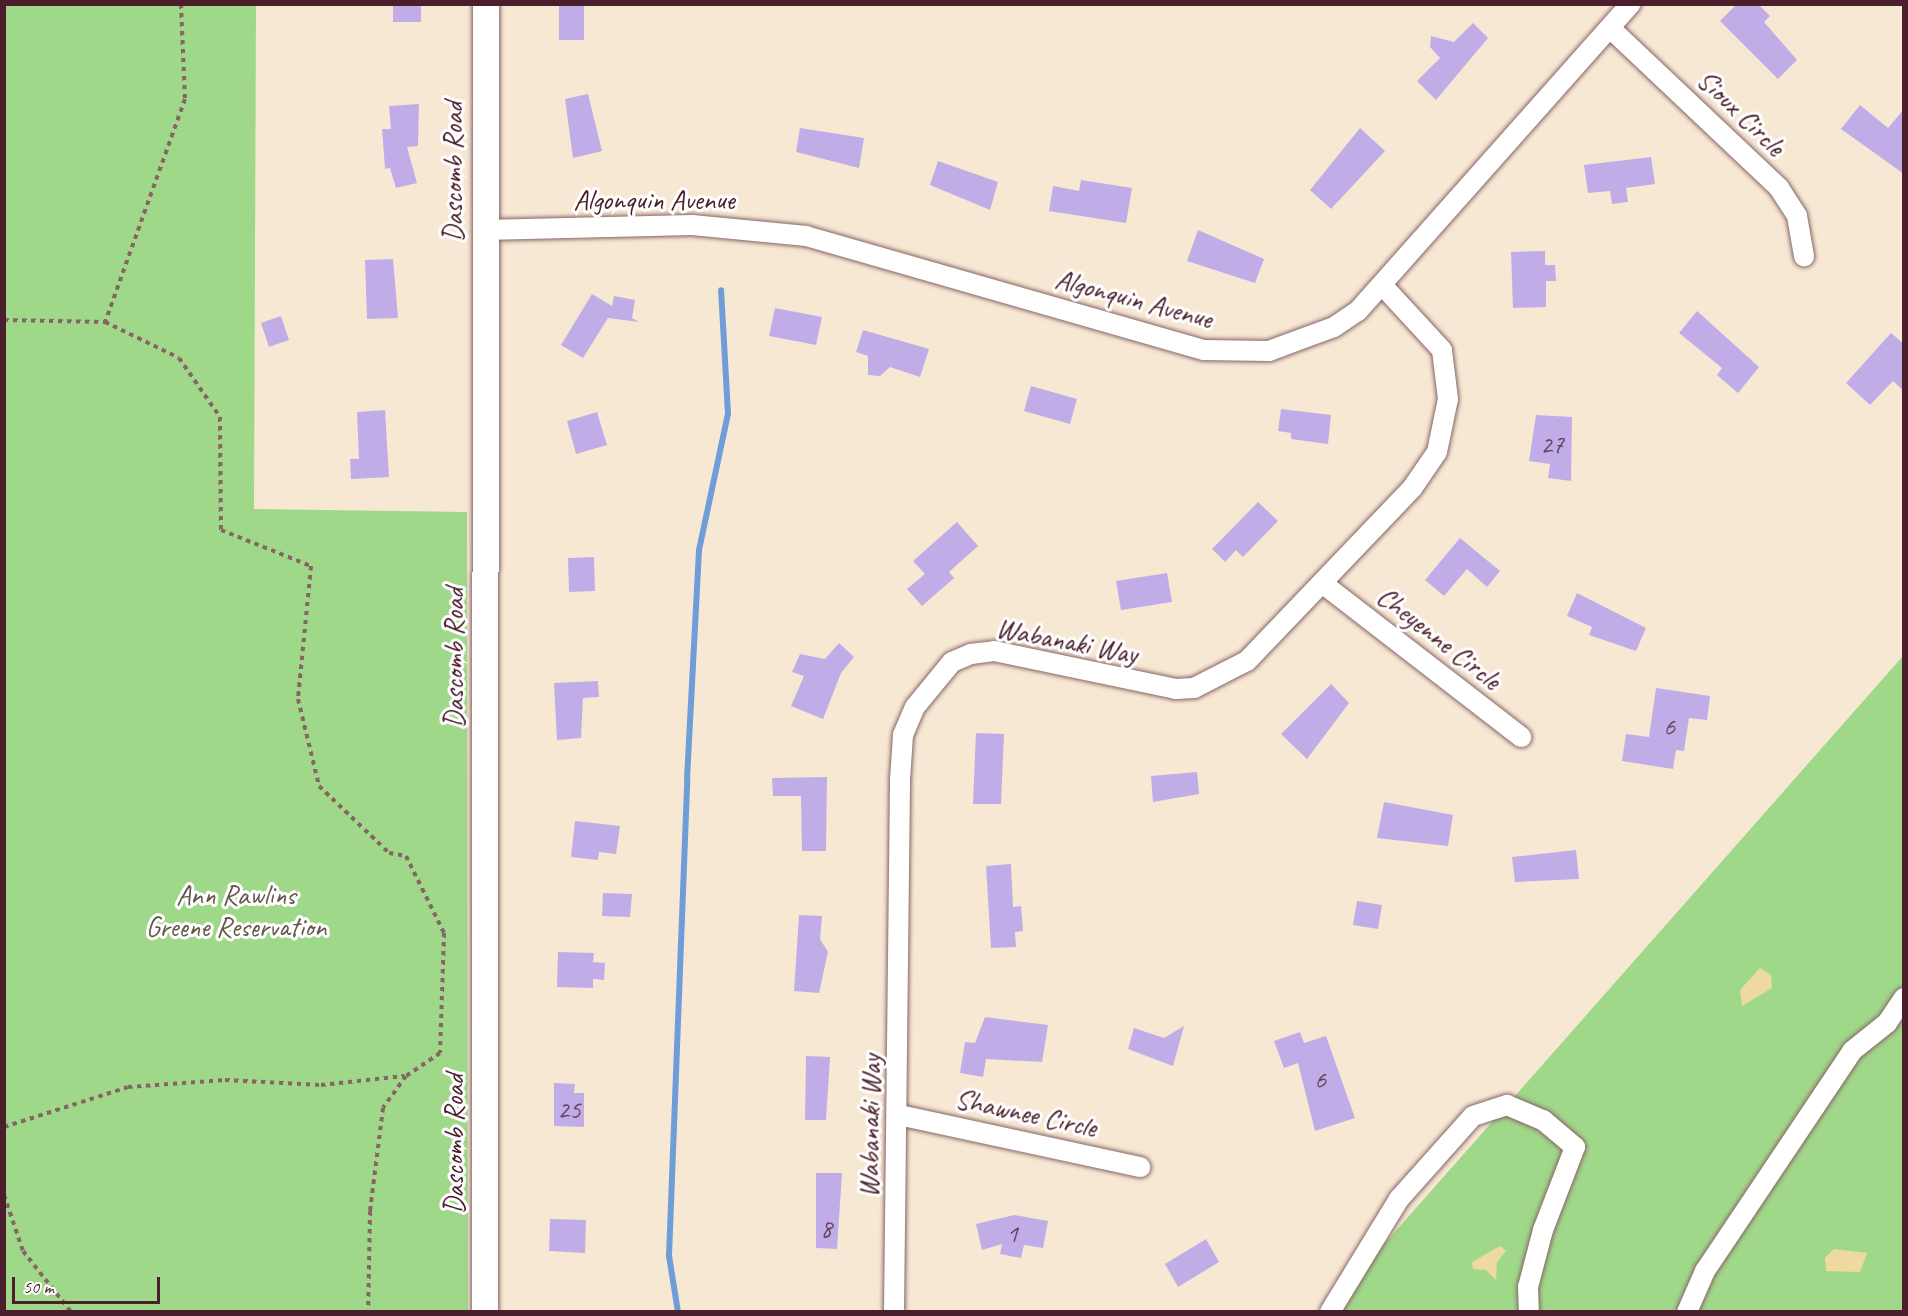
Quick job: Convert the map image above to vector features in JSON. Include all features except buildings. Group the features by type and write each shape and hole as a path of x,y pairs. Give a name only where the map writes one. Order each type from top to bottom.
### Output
{"main road":[{"name":"Dascomb Road","path":"485,1311 484,230 486,4"}],"street":[{"name":"Algonquin Avenue","path":"484,230 692,225 806,236 1170,342 1242,355 1297,343 1334,327 1382,285 1631,4"},
{"name":"Sioux Circle","path":"1610,28 1779,188 1797,216 1804,256"},
{"name":"Wabanaki Way","path":"894,1311 899,1114 903,735 934,680 952,662 994,651 1155,687 1194,688 1247,661 1413,487 1445,428 1448,375 1442,350 1382,285"},
{"name":"Cheyenne Circle","path":"1322,583 1521,737"},
{"path":"1687,1311 1705,1271 1852,1051 1887,1023 1904,998"},
{"path":"1330,1311 1399,1199 1473,1116 1507,1105 1543,1120 1575,1147 1543,1230 1528,1287 1529,1311"},
{"name":"Shawnee Circle","path":"899,1114 1140,1167"}],"path":[{"path":"105,322 185,99 181,4"},
{"path":"4,320 105,322 179,358 220,417 221,530 311,566 298,699 319,786 389,853 406,856 444,933 440,1053 406,1076 383,1108 370,1211 368,1311"},
{"path":"4,1127 128,1087 225,1080 321,1085 406,1076"},
{"path":"4,1195 23,1251 71,1311"}],"green space":[{"name":"Ann Rawlins Greene Reservation","path":"5,4 256,5 254,509 467,512 468,1311 5,1311"},
{"path":"1903,656 1903,1311 1324,1312 1507,1105"}],"sand":[{"path":"1760,968 1771,975 1772,988 1742,1006 1740,990"},
{"path":"1500,1246 1506,1251 1497,1262 1496,1280 1486,1270 1473,1269 1472,1262"},
{"path":"1834,1249 1867,1253 1860,1272 1826,1271 1825,1258"}],"waterway":[{"path":"678,1312 669,1256 687,779 699,550 728,414 721,290"}]}
